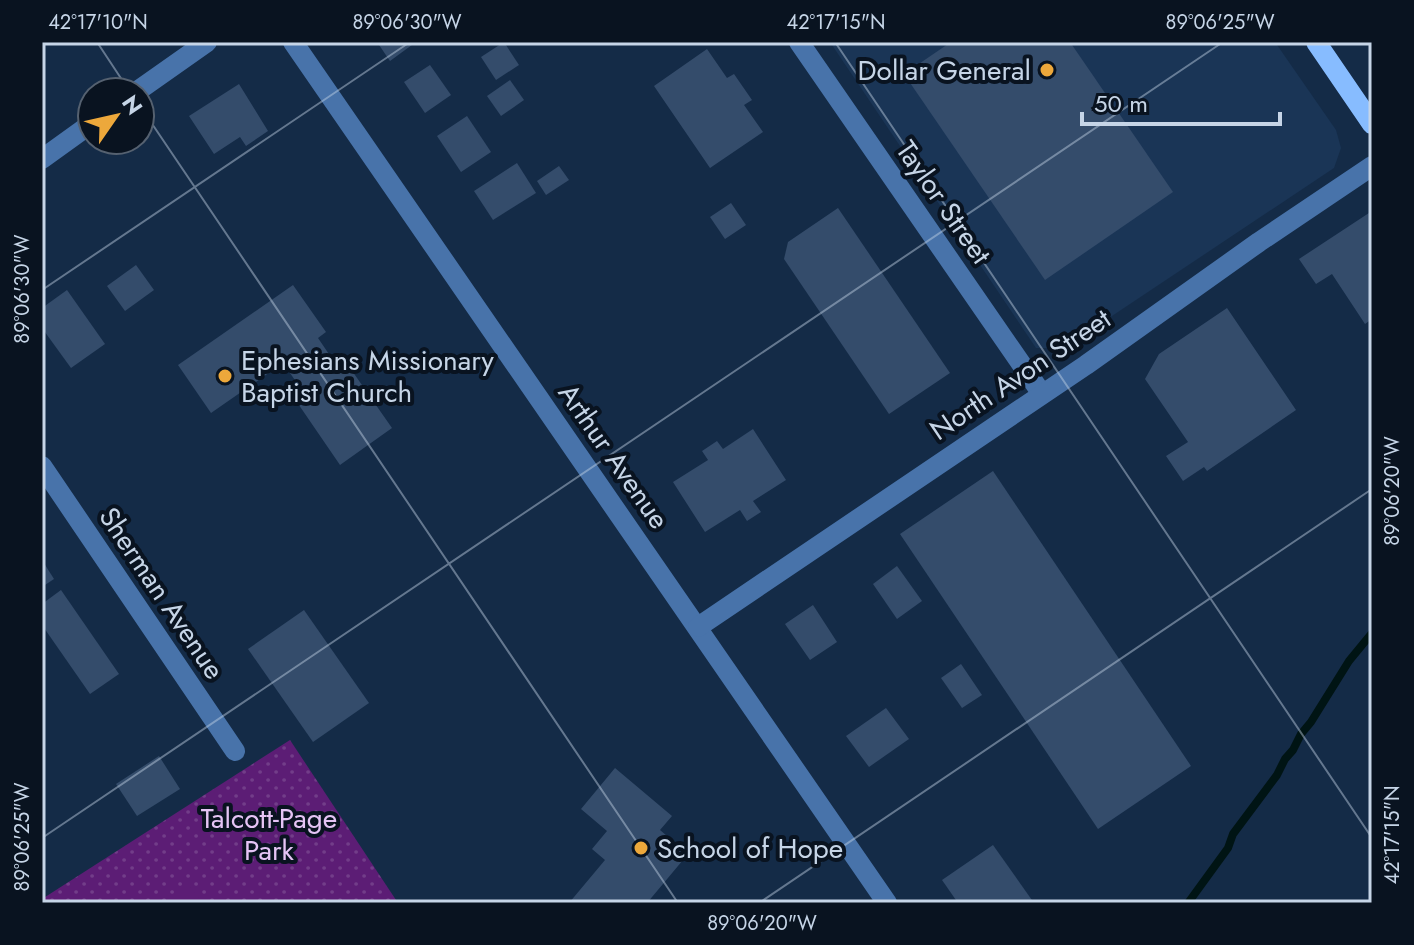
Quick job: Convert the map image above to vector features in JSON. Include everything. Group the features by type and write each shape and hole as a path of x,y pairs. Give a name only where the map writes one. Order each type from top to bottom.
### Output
{"main road":[{"path":"1316,42 1372,124"}],"street":[{"path":"156,78 207,42"},
{"name":"Arthur Avenue","path":"293,42 887,903"},
{"name":"Taylor Street","path":"799,42 1042,394"},
{"path":"42,159 76,135"},
{"name":"North Avon Street","path":"698,627 1372,166"},
{"name":"Sherman Avenue","path":"42,466 235,751"}],"shaded area":[{"path":"830,42 1275,42 1336,130 1341,148 1334,168 1064,348 1036,348"}],"green space":[{"name":"Talcott-Page Park","path":"290,740 398,903 42,903 42,899"},
{"path":"190,887 203,903 166,903"}],"building":[{"path":"377,42 416,42 390,61"},
{"path":"504,42 519,65 496,80 481,57"},
{"path":"951,42 1070,42 1173,192 1045,280 904,74"},
{"path":"707,49 727,78 734,74 752,100 744,105 763,132 710,168 654,86"},
{"path":"430,65 451,95 425,113 404,82"},
{"path":"510,80 524,100 501,116 487,96"},
{"path":"239,84 268,131 246,146 240,137 214,154 189,116"},
{"path":"467,116 491,152 461,172 437,136"},
{"path":"517,163 536,193 493,220 474,191"},
{"path":"559,166 569,180 546,195 537,181"},
{"path":"731,203 746,225 725,239 710,217"},
{"path":"838,208 950,373 889,414 784,259 788,242"},
{"path":"1372,211 1372,319 1365,324 1332,274 1316,284 1299,259"},
{"path":"136,265 154,290 125,311 107,286"},
{"name":"Ephesians Missionary Baptist Church","path":"293,285 326,332 318,338 333,360 341,355 392,428 340,465 290,392 299,386 283,363 211,413 178,365"},
{"path":"67,290 105,344 71,368 42,328 42,308"},
{"path":"1227,308 1296,410 1207,471 1204,467 1183,481 1166,456 1188,442 1145,379 1159,354"},
{"path":"753,429 786,480 753,501 761,512 747,521 740,510 705,532 673,482 708,460 702,451 717,441 723,449"},
{"path":"993,471 1191,766 1098,829 900,534"},
{"path":"42,560 54,579 42,587"},
{"path":"897,566 922,601 897,619 873,584"},
{"path":"61,590 119,674 90,694 42,625 42,604"},
{"path":"813,605 837,642 810,660 785,624"},
{"path":"304,610 369,703 313,742 248,649"},
{"path":"961,664 982,695 962,708 941,678"},
{"path":"886,708 909,739 869,767 846,736"},
{"path":"159,756 180,789 137,816 116,784"},
{"name":"School of Hope","path":"615,768 672,816 660,830 688,854 647,903 569,903 605,860 592,849 607,831 581,809"},
{"path":"993,845 1034,903 958,903 942,880"}],"waterway":[{"path":"1188,903 1228,848 1233,834 1277,775 1349,661 1372,633"}],"place":[{"name":"Dollar General","path":"1047,70"},
{"name":"Ephesians Missionary Baptist Church","path":"225,376"},
{"name":"School of Hope","path":"641,848"}]}
